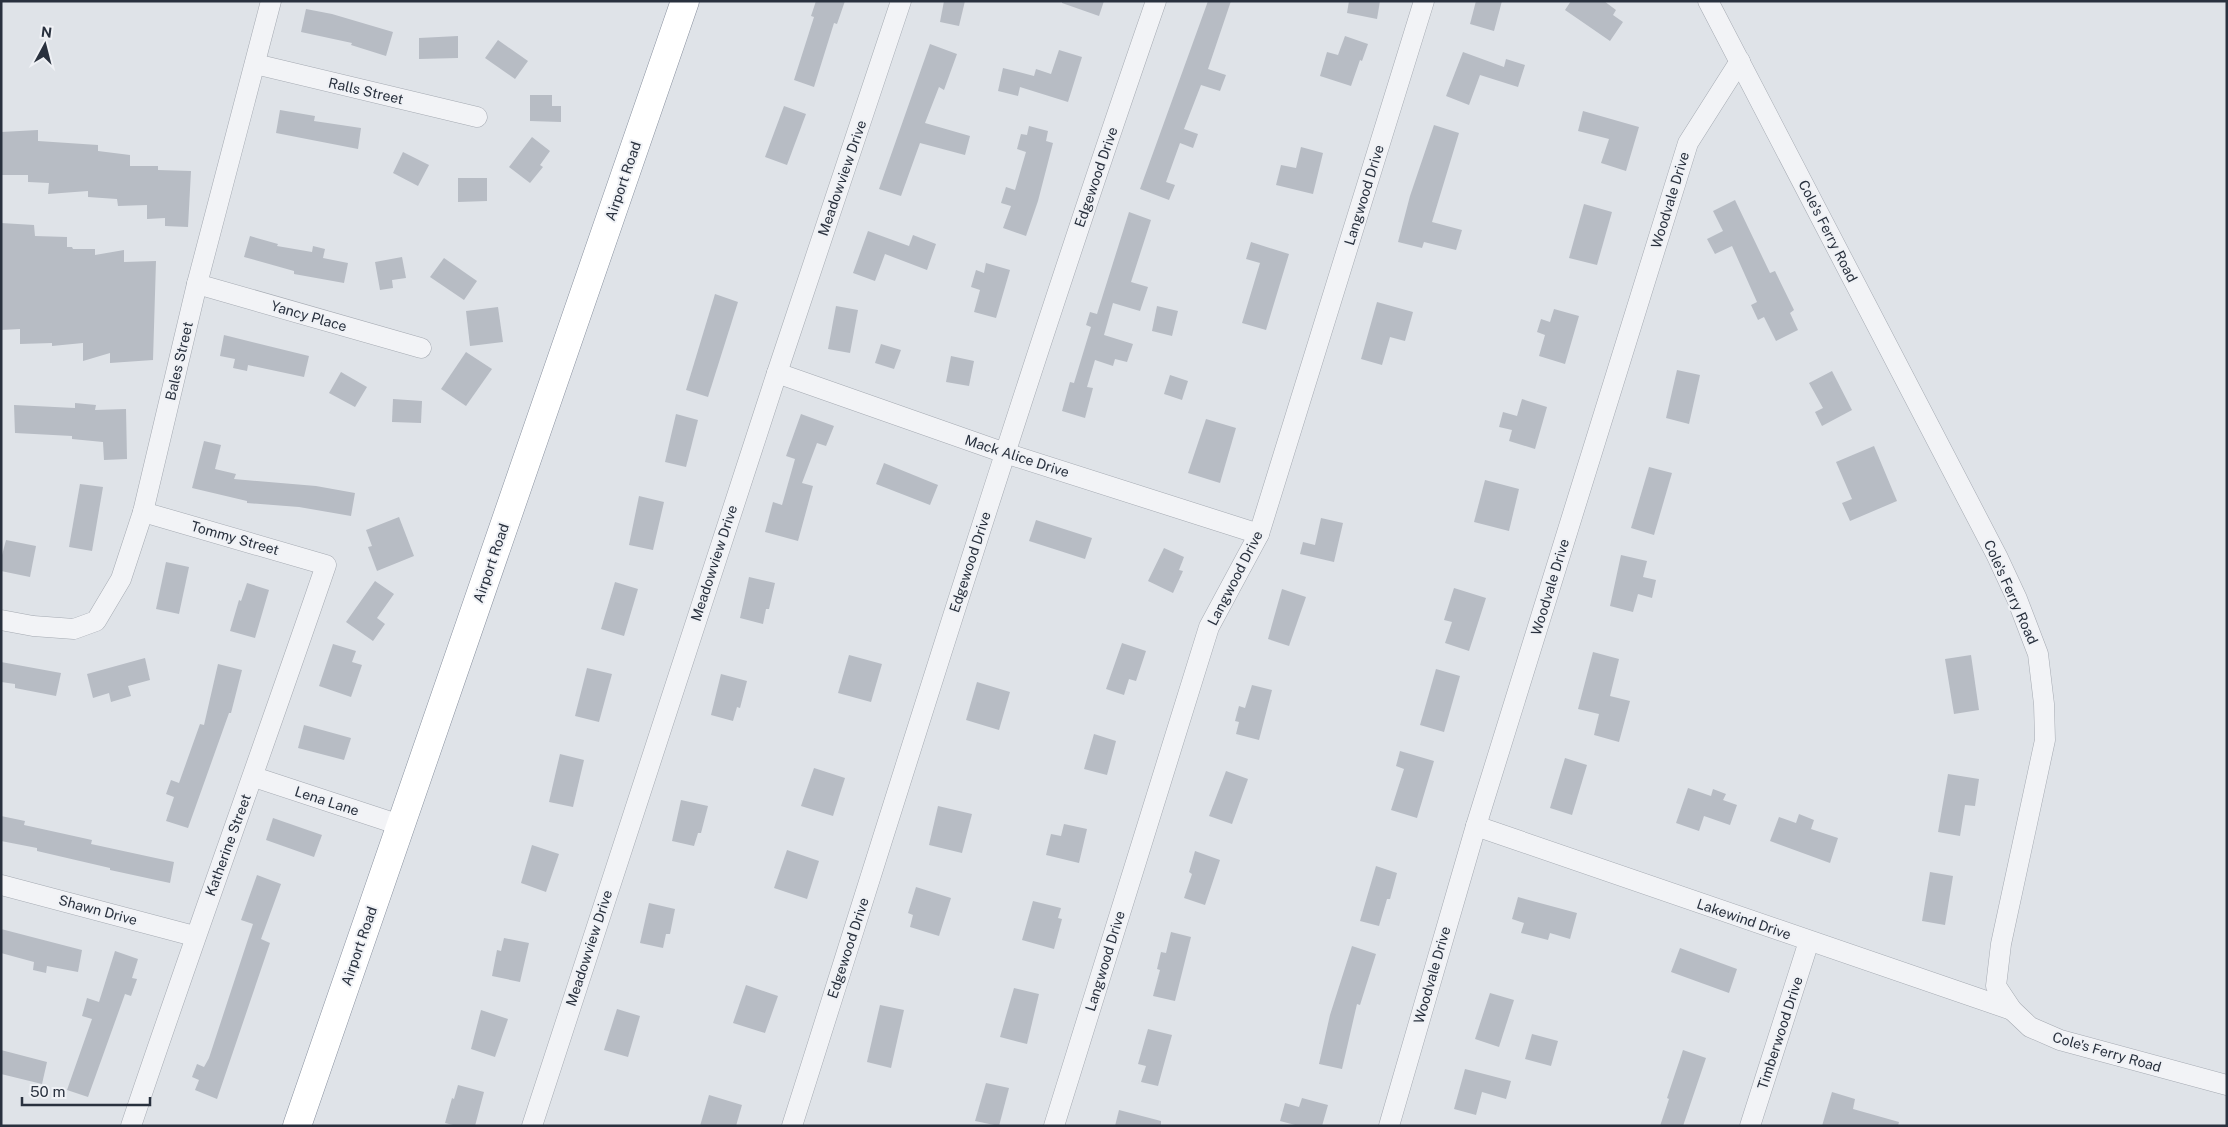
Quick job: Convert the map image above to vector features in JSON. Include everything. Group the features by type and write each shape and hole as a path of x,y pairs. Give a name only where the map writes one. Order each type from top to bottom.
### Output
{"highway":[{"name":"Airport Road","path":"297,1126 685,1"}],"street":[{"name":"Bales Street","path":"1,620 34,626 74,629 96,620 122,579 143,512 197,284 271,1"},
{"name":"Meadowview Drive","path":"532,1126 777,373 901,1"},
{"name":"Edgewood Drive","path":"792,1126 1005,453 1095,178 1156,1"},
{"name":"Langwood Drive","path":"1054,1126 1209,627 1259,534 1424,1"},
{"name":"Cole's Ferry Road","path":"1708,1 1996,556 2017,599 2038,654 2044,704 2045,740 2000,944 1996,986 2012,1010 2030,1027 2060,1040 2227,1086"},
{"name":"Woodvale Drive","path":"1389,1126 1476,826 1688,143 1740,61"},
{"name":"Ralls Street","path":"255,64 477,117"},
{"name":"Yancy Place","path":"197,284 421,348"},
{"name":"Mack Alice Drive","path":"777,373 1005,453 1259,534"},
{"name":"Tommy Street","path":"143,512 326,565"},
{"name":"Katherine Street","path":"131,1126 194,936 254,777 326,565"},
{"name":"Lena Lane","path":"254,777 400,825"},
{"name":"Lakewind Drive","path":"1476,826 2012,1010"},
{"name":"Shawn Drive","path":"1,885 194,936"},
{"name":"Timberwood Drive","path":"1750,1126 1810,941"}],"building":[{"path":"816,1 845,1 837,24 834,23 814,87 794,80 814,17 811,16"},
{"path":"944,1 965,1 959,26 940,22"},
{"path":"1062,1 1104,1 1099,16 1062,3"},
{"path":"1208,1 1231,1 1208,69 1226,75 1220,91 1201,85 1184,129 1198,134 1193,148 1180,143 1166,182 1175,185 1169,200 1140,189"},
{"path":"1349,1 1380,1 1377,19 1347,13"},
{"path":"1476,1 1502,1 1494,31 1470,24"},
{"path":"1571,1 1604,1 1616,10 1613,15 1623,22 1610,41 1565,10"},
{"path":"306,9 332,14 393,32 386,56 351,45 352,43 301,32"},
{"path":"458,36 458,58 419,59 419,38"},
{"path":"1345,36 1368,44 1351,86 1320,76 1327,52 1338,55"},
{"path":"498,40 528,61 515,79 485,58"},
{"path":"930,44 957,54 944,90 939,87 925,123 970,136 965,155 920,143 901,196 879,189"},
{"path":"1059,50 1082,57 1068,102 1020,87 1018,96 998,91 1003,68 1034,76 1036,69 1051,74"},
{"path":"1463,52 1504,67 1506,59 1525,65 1518,87 1480,75 1469,105 1446,96"},
{"path":"530,95 552,95 552,106 561,106 561,122 530,121"},
{"path":"784,106 806,114 787,165 765,157"},
{"path":"280,110 315,116 314,121 361,128 358,149 276,133"},
{"path":"1583,111 1639,127 1626,171 1601,163 1609,139 1578,131"},
{"path":"1434,125 1459,133 1432,222 1462,230 1456,250 1424,242 1422,248 1398,242 1410,196"},
{"path":"1029,126 1048,131 1046,141 1053,143 1038,201 1026,236 1003,228 1011,206 1001,203 1006,187 1015,190 1026,152 1017,149 1021,134 1027,135"},
{"path":"38,130 38,141 98,145 98,151 130,155 130,166 158,166 158,170 191,171 188,227 165,226 165,218 147,219 147,205 118,206 117,199 88,197 88,191 48,194 49,183 28,182 28,175 1,175 1,132"},
{"path":"532,137 550,151 540,165 543,167 530,183 509,167"},
{"path":"1301,147 1323,153 1313,194 1276,185 1281,165 1296,168"},
{"path":"403,152 429,165 418,186 393,173"},
{"path":"458,178 487,178 487,201 458,202"},
{"path":"1735,200 1770,273 1775,271 1794,310 1790,313 1798,330 1776,341 1764,317 1758,320 1751,305 1757,302 1732,246 1715,254 1707,239 1723,231 1713,211"},
{"path":"1584,204 1612,212 1597,265 1569,258"},
{"path":"1129,212 1151,220 1131,282 1148,287 1140,311 1113,303 1104,335 1133,344 1127,362 1115,359 1113,366 1095,360 1087,387 1093,388 1085,418 1062,411 1070,382 1074,383 1091,327 1086,325 1090,312 1097,314"},
{"path":"1,223 34,225 35,236 67,237 67,247 72,247 73,249 95,249 95,255 124,250 124,262 156,261 153,360 110,363 110,353 83,361 83,343 52,346 52,343 20,344 20,329 1,330"},
{"path":"868,231 909,246 913,235 936,244 927,270 885,254 875,281 853,273"},
{"path":"250,236 278,244 277,246 312,252 313,246 325,249 323,258 348,263 344,283 294,274 294,271 244,257"},
{"path":"1251,242 1289,254 1266,330 1242,323 1260,263 1246,259"},
{"path":"402,257 406,278 392,280 393,288 380,290 375,262"},
{"path":"444,258 477,281 464,300 430,277"},
{"path":"986,263 1010,270 996,318 974,312 980,290 971,287 976,270 984,273"},
{"path":"715,294 738,302 708,397 686,390"},
{"path":"1377,302 1413,312 1405,341 1390,337 1382,365 1361,359"},
{"path":"836,306 858,310 850,353 828,349"},
{"path":"1157,306 1178,311 1172,336 1152,331"},
{"path":"498,307 503,342 470,346 466,311"},
{"path":"1554,309 1579,316 1565,364 1539,356 1545,335 1537,332 1541,319 1550,322"},
{"path":"224,335 309,356 304,377 248,365 247,371 233,368 235,359 220,356"},
{"path":"881,344 901,350 894,369 875,363"},
{"path":"466,352 492,369 466,406 441,389"},
{"path":"951,356 974,361 969,386 946,382"},
{"path":"1677,370 1700,375 1689,424 1666,418"},
{"path":"1832,371 1852,410 1822,426 1815,412 1823,408 1809,383"},
{"path":"341,372 367,387 355,407 329,393"},
{"path":"1170,375 1188,381 1182,400 1164,394"},
{"path":"393,399 422,401 421,423 392,422"},
{"path":"1522,399 1547,407 1535,449 1509,441 1512,430 1499,427 1503,412 1517,416"},
{"path":"75,403 96,405 95,410 126,409 127,459 104,460 103,442 72,439 72,436 15,433 14,405 75,408"},
{"path":"676,414 698,420 686,467 665,462"},
{"path":"801,414 834,426 826,446 817,443 802,483 813,486 798,541 765,532 773,502 782,505 795,459 786,456"},
{"path":"1206,419 1236,428 1220,483 1188,473"},
{"path":"204,441 221,445 215,469 236,474 234,479 316,486 355,493 351,516 299,507 247,503 247,501 192,488"},
{"path":"1874,446 1897,501 1850,521 1842,503 1852,499 1836,462"},
{"path":"884,463 938,485 930,505 876,484"},
{"path":"1649,467 1672,473 1654,535 1631,528"},
{"path":"1485,480 1519,489 1509,531 1474,522"},
{"path":"80,484 103,487 92,551 69,547"},
{"path":"639,496 664,502 653,550 629,545"},
{"path":"399,517 414,556 377,571 368,547 372,546 366,530"},
{"path":"1321,518 1343,523 1334,562 1300,554 1303,542 1315,545"},
{"path":"1036,520 1092,538 1085,559 1029,541"},
{"path":"6,540 36,546 30,577 1,571 1,559"},
{"path":"1164,548 1184,557 1179,570 1183,571 1173,593 1148,581"},
{"path":"1621,555 1647,561 1643,577 1656,580 1652,598 1638,594 1633,612 1610,606"},
{"path":"166,562 189,567 179,614 156,609"},
{"path":"749,577 775,583 769,609 766,609 763,624 740,618"},
{"path":"375,581 394,594 377,618 385,624 373,641 346,622"},
{"path":"615,582 638,589 624,636 601,629"},
{"path":"247,583 269,590 255,638 230,631 239,600 241,601"},
{"path":"1454,588 1486,598 1469,651 1445,643 1452,622 1444,620"},
{"path":"1282,589 1306,597 1289,646 1268,639"},
{"path":"1122,643 1146,651 1136,681 1129,679 1124,695 1106,689"},
{"path":"333,644 356,651 352,662 362,665 351,697 319,686"},
{"path":"1593,652 1619,659 1610,696 1630,701 1619,742 1594,735 1599,714 1578,709"},
{"path":"849,655 882,664 871,702 838,693"},
{"path":"1971,655 1979,710 1954,714 1945,659"},
{"path":"145,658 150,680 128,686 131,696 111,702 109,693 93,698 87,674"},
{"path":"1,662 61,673 56,696 15,688 15,684 1,682"},
{"path":"218,664 242,670 231,713 229,713 188,828 166,821 174,797 166,794 171,780 179,783 200,724 204,725"},
{"path":"587,668 612,674 599,722 575,716"},
{"path":"1436,669 1460,676 1444,732 1420,725"},
{"path":"721,674 747,681 740,708 737,707 733,721 711,715"},
{"path":"977,682 1010,692 999,730 966,720"},
{"path":"1252,685 1272,690 1259,740 1236,734 1239,722 1235,721 1239,706 1245,708"},
{"path":"304,725 351,738 344,760 298,748"},
{"path":"1094,734 1116,741 1107,775 1084,769"},
{"path":"1400,751 1434,761 1417,818 1391,810 1404,769 1396,766"},
{"path":"560,754 584,760 573,807 549,802"},
{"path":"1565,758 1587,765 1572,815 1550,808"},
{"path":"814,768 845,778 833,816 801,806"},
{"path":"1226,771 1248,779 1232,824 1209,816"},
{"path":"1948,774 1979,779 1975,806 1965,805 1960,836 1938,832"},
{"path":"1688,788 1711,796 1713,789 1726,794 1723,800 1737,805 1730,825 1704,816 1699,831 1676,823"},
{"path":"681,800 708,806 701,833 698,833 694,846 672,841"},
{"path":"938,806 972,814 962,853 929,845"},
{"path":"1799,814 1814,820 1811,829 1838,838 1830,863 1770,841 1779,817 1796,823"},
{"path":"1,816 25,821 24,825 92,840 91,844 174,862 170,883 37,851 37,848 1,841"},
{"path":"273,818 322,835 314,857 266,840"},
{"path":"1064,824 1087,829 1079,863 1046,855 1051,834 1061,836"},
{"path":"532,845 559,854 546,892 521,883"},
{"path":"787,850 819,861 807,899 774,888"},
{"path":"1195,851 1220,860 1205,905 1184,898 1192,874 1189,872"},
{"path":"1376,866 1397,873 1390,899 1387,899 1379,926 1360,921"},
{"path":"1930,872 1953,876 1945,925 1922,921"},
{"path":"257,875 281,884 261,939 270,943 217,1099 195,1090 199,1080 192,1077 197,1064 204,1067 209,1058 253,924 241,920"},
{"path":"916,887 951,898 939,936 910,927 913,915 908,913"},
{"path":"1518,897 1577,913 1570,939 1550,933 1548,940 1521,933 1524,923 1512,919"},
{"path":"1033,901 1061,908 1058,918 1062,919 1054,949 1022,940"},
{"path":"649,903 675,909 670,934 666,934 663,948 640,943"},
{"path":"1,929 82,950 78,972 47,966 46,973 33,970 34,962 1,953"},
{"path":"1171,932 1191,937 1175,1001 1153,996 1160,970 1157,969 1161,952 1166,953"},
{"path":"504,938 529,943 520,982 492,976 497,950 501,951"},
{"path":"1352,946 1376,954 1360,1005 1357,1004 1342,1069 1319,1064 1330,1015"},
{"path":"1680,948 1737,969 1729,993 1671,972"},
{"path":"115,951 138,959 132,978 137,979 131,996 125,994 88,1097 67,1090 92,1019 82,1016 87,998 99,1002"},
{"path":"746,985 778,996 765,1033 733,1023"},
{"path":"1014,988 1039,994 1027,1044 1000,1037"},
{"path":"1490,993 1514,1000 1499,1047 1475,1039"},
{"path":"880,1005 904,1010 891,1068 867,1062"},
{"path":"617,1009 640,1016 628,1057 604,1050"},
{"path":"481,1010 508,1019 495,1057 471,1049"},
{"path":"1148,1029 1172,1035 1158,1086 1141,1082 1146,1066 1138,1064"},
{"path":"1532,1034 1558,1041 1551,1066 1525,1059"},
{"path":"1,1050 47,1062 42,1084 1,1074"},
{"path":"1683,1050 1706,1058 1683,1126 1660,1126 1669,1099 1667,1098"},
{"path":"1465,1069 1511,1081 1506,1099 1482,1092 1476,1115 1454,1109"},
{"path":"986,1083 1009,1088 999,1126 975,1121"},
{"path":"458,1085 484,1092 475,1126 457,1126 445,1123"},
{"path":"1832,1092 1855,1099 1853,1109 1899,1122 1898,1126 1822,1126"},
{"path":"709,1095 742,1105 736,1126 700,1126"},
{"path":"1302,1098 1328,1105 1322,1126 1299,1126 1280,1121 1285,1103 1299,1107"},
{"path":"1119,1110 1161,1121 1161,1126 1115,1126"}]}
